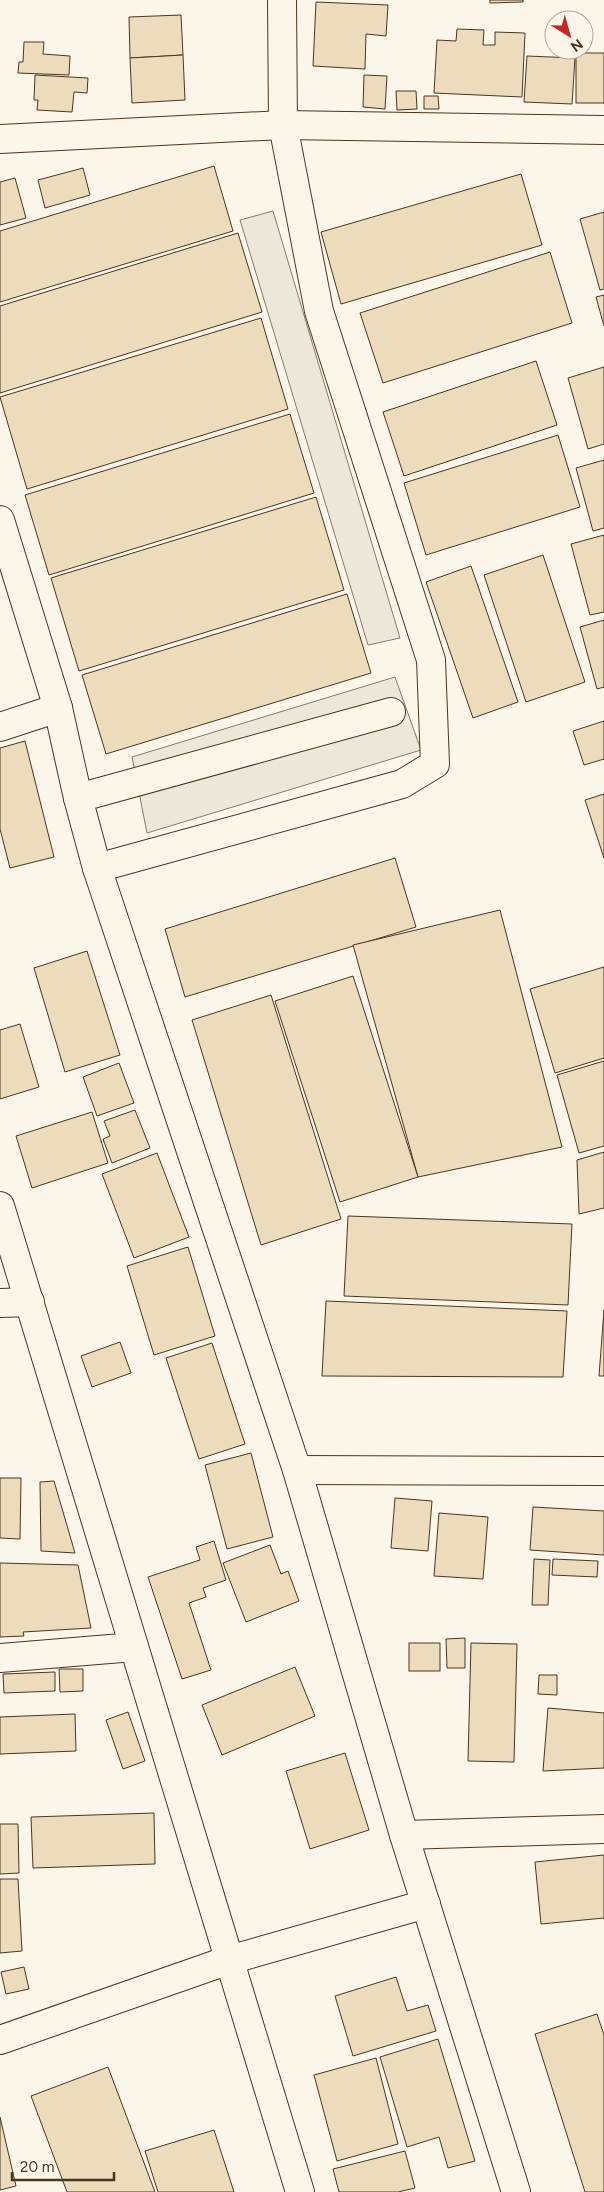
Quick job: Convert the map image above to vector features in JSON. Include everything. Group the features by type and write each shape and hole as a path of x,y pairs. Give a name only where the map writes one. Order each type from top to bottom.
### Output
{"street":[{"path":"97,868 402,784 435,764 431,660 318,311 283,125 282,0"},
{"path":"0,139 283,125 604,130"},
{"path":"0,520 58,708 78,798 97,868 297,1470 404,1835 516,2192"},
{"path":"0,727 58,708"},
{"path":"78,798 391,712"},
{"path":"0,1206 300,2192"},
{"path":"0,1303 30,1302"},
{"path":"297,1470 604,1471"},
{"path":"0,1658 134,1647"},
{"path":"404,1835 604,1829"},
{"path":"0,2040 229,1960 426,1904"}],"shaded area":[{"path":"273,211 400,638 368,645 240,220"},
{"path":"395,677 421,750 147,833 132,757"}],"building":[{"path":"490,0 523,0 523,2 490,3"},
{"path":"316,2 388,5 386,36 366,34 365,69 313,66"},
{"path":"181,15 183,55 130,58 129,17"},
{"path":"457,29 484,30 483,45 495,45 495,32 525,33 522,97 434,93 437,40 456,41"},
{"path":"24,42 44,42 43,54 70,56 69,75 18,73 19,62 23,62"},
{"path":"594,53 604,53 604,103 576,103 576,60 594,60"},
{"path":"183,55 185,100 132,103 130,58"},
{"path":"527,56 544,57 544,60 575,60 572,104 524,102"},
{"path":"35,75 88,78 87,93 74,92 72,112 37,110 38,100 34,100"},
{"path":"364,75 387,76 385,109 363,107"},
{"path":"396,91 416,91 417,109 397,110"},
{"path":"424,96 438,96 439,109 424,109"},
{"path":"214,166 233,231 0,302 0,231"},
{"path":"83,168 90,195 45,208 38,180"},
{"path":"521,174 542,245 341,304 321,232"},
{"path":"15,178 26,218 0,225 0,182"},
{"path":"604,212 604,289 600,290 580,219"},
{"path":"238,233 262,312 0,393 0,306"},
{"path":"550,252 572,323 383,383 360,313"},
{"path":"604,295 604,326 596,297"},
{"path":"261,318 288,409 27,489 0,397"},
{"path":"536,361 557,425 404,476 383,412"},
{"path":"604,367 604,444 588,449 568,378"},
{"path":"290,414 314,493 49,575 25,495"},
{"path":"558,435 580,507 426,555 404,483"},
{"path":"604,460 604,528 593,531 576,468"},
{"path":"316,497 344,590 79,671 51,578"},
{"path":"604,535 604,612 590,615 571,544"},
{"path":"543,555 585,682 526,702 484,575"},
{"path":"471,566 518,702 473,718 426,582"},
{"path":"347,594 371,673 106,754 82,675"},
{"path":"604,620 604,687 597,689 580,627"},
{"path":"604,721 604,759 584,765 573,731"},
{"path":"25,741 54,857 10,868 0,829 0,748"},
{"path":"604,794 604,858 585,800"},
{"path":"395,858 416,927 185,997 165,929"},
{"path":"500,910 562,1147 418,1177 353,945"},
{"path":"87,951 120,1055 65,1072 34,968"},
{"path":"604,967 604,1058 555,1073 530,989"},
{"path":"353,976 418,1177 340,1202 275,1001"},
{"path":"271,995 341,1219 261,1245 192,1020"},
{"path":"20,1024 39,1087 0,1099 0,1030"},
{"path":"604,1061 604,1146 579,1153 557,1075"},
{"path":"119,1063 134,1103 97,1116 83,1077"},
{"path":"135,1110 150,1148 112,1163 103,1139 110,1136 104,1121"},
{"path":"92,1112 108,1163 32,1188 16,1136"},
{"path":"604,1152 604,1208 579,1214 577,1160"},
{"path":"157,1153 189,1237 134,1258 102,1174"},
{"path":"348,1216 572,1224 568,1305 344,1296"},
{"path":"188,1247 215,1336 154,1355 127,1266"},
{"path":"326,1301 567,1311 563,1377 322,1376"},
{"path":"604,1310 604,1376 599,1376"},
{"path":"120,1342 131,1373 92,1387 81,1356"},
{"path":"212,1343 245,1444 199,1459 166,1358"},
{"path":"251,1453 273,1537 227,1549 205,1465"},
{"path":"0,1478 21,1478 20,1539 0,1538"},
{"path":"54,1481 75,1553 41,1551 40,1482"},
{"path":"395,1498 432,1501 428,1551 391,1548"},
{"path":"533,1507 604,1511 604,1555 530,1550"},
{"path":"439,1513 488,1517 483,1579 434,1576"},
{"path":"214,1541 226,1580 203,1588 206,1597 189,1603 211,1670 182,1679 148,1577 200,1560 196,1547"},
{"path":"270,1545 281,1574 288,1571 299,1601 246,1622 223,1563"},
{"path":"534,1559 550,1560 548,1605 532,1605"},
{"path":"553,1559 598,1561 597,1577 552,1575"},
{"path":"0,1563 78,1565 91,1628 23,1632 24,1636 0,1637"},
{"path":"465,1638 465,1668 447,1668 446,1639"},
{"path":"409,1643 440,1643 440,1671 409,1671"},
{"path":"471,1643 517,1644 514,1762 468,1761"},
{"path":"295,1667 315,1716 222,1755 202,1705"},
{"path":"59,1669 83,1669 83,1691 60,1692"},
{"path":"55,1672 55,1691 4,1693 3,1674"},
{"path":"539,1675 557,1675 557,1695 538,1694"},
{"path":"548,1708 604,1713 604,1768 543,1771"},
{"path":"128,1712 145,1761 123,1769 106,1720"},
{"path":"75,1714 76,1751 0,1754 0,1717"},
{"path":"345,1753 369,1830 310,1849 286,1771"},
{"path":"154,1813 155,1864 33,1868 31,1817"},
{"path":"0,1824 18,1824 19,1873 0,1874"},
{"path":"604,1855 604,1918 541,1924 535,1862"},
{"path":"0,1879 18,1879 22,1951 0,1953"},
{"path":"24,1967 29,1989 6,1994 1,1972"},
{"path":"396,1977 407,2011 428,2005 436,2031 353,2056 335,1996"},
{"path":"597,2014 604,2035 604,2192 585,2192 535,2034"},
{"path":"438,2039 475,2161 448,2168 439,2137 407,2147 380,2057"},
{"path":"376,2058 398,2144 337,2161 314,2075"},
{"path":"108,2067 155,2192 67,2192 31,2096"},
{"path":"0,2117 16,2186 0,2190"},
{"path":"214,2130 234,2192 158,2192 145,2151"},
{"path":"405,2151 415,2188 398,2192 339,2192 333,2169"}]}
